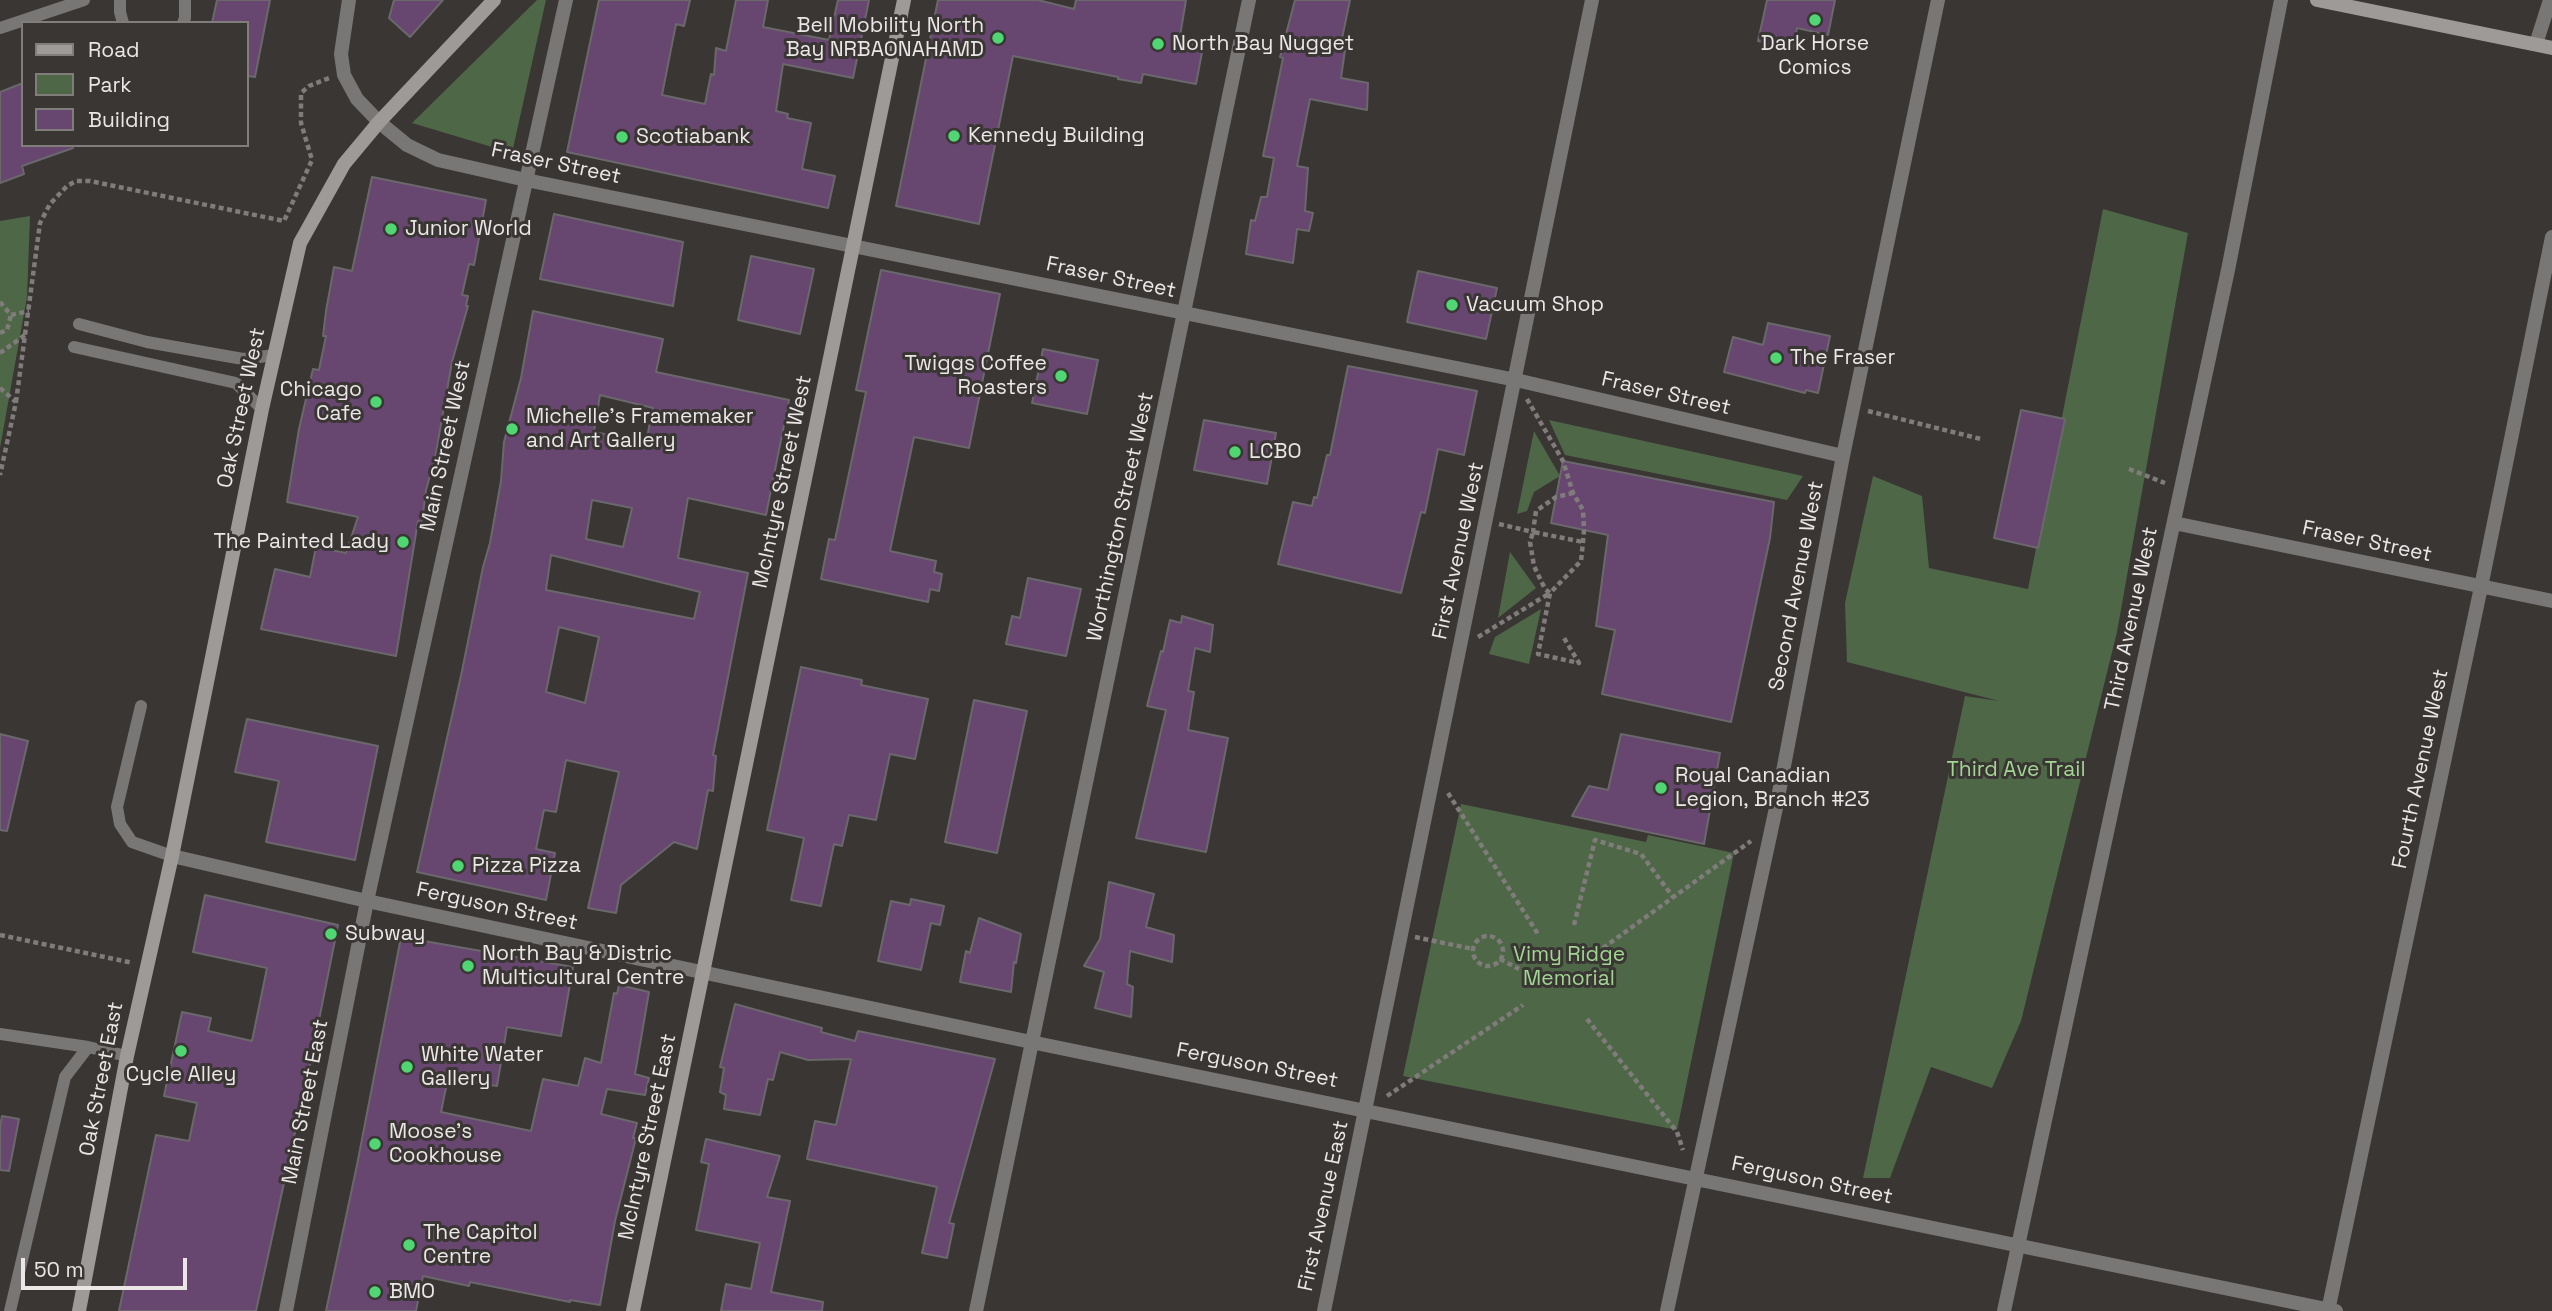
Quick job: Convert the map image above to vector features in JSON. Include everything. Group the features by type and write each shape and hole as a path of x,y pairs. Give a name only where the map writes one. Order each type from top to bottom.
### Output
{"main road":[{"name":"Oak Street West","path":"172,856 262,409 300,243 344,164 379,122 494,0"},
{"name":"McIntyre Street West","path":"704,972 904,0"},
{"path":"2317,0 2552,48"},
{"name":"Oak Street East","path":"79,1311 127,1056 172,856"},
{"name":"McIntyre Street East","path":"633,1311 704,972"}],"street":[{"path":"349,0 341,54 344,75 358,99 379,122"},
{"name":"Main Street West","path":"367,901 566,0"},
{"name":"Worthington Street West","path":"976,1311 1249,0"},
{"name":"First Avenue West","path":"1366,1110 1592,0"},
{"name":"Second Avenue West","path":"1667,1311 1772,827 1843,456 1938,0"},
{"name":"Third Avenue West","path":"2004,1311 2231,257 2281,0"},
{"path":"2536,44 2550,0"},
{"name":"Fraser Street","path":"379,122 407,145 438,160 1185,315 1516,380 1843,456"},
{"name":"Fourth Avenue West","path":"2331,1310 2552,237"},
{"name":"Fraser Street","path":"2174,523 2552,601"},
{"name":"Ferguson Street","path":"172,856 367,901 1031,1042 2331,1310"},
{"name":"Main Street East","path":"286,1311 367,901"},
{"name":"First Avenue East","path":"1324,1311 1366,1110"}],"lane":[{"path":"0,28 84,0"},
{"path":"119,0 122,21"},
{"path":"184,21 186,0"},
{"path":"79,324 147,342 243,359 275,355"},
{"path":"74,347 236,383 262,409"},
{"path":"141,706 117,807 120,824 132,842 172,856"},
{"path":"0,1034 88,1047 127,1056"},
{"path":"10,1311 65,1077 88,1047"}],"path":[{"path":"0,475 16,402 40,223 50,204 67,186 76,181 90,181 284,221 312,160 301,123 301,93 323,79 344,75"},
{"path":"0,302 11,315"},
{"path":"11,315 29,311"},
{"path":"0,333 7,330 11,315"},
{"path":"0,353 26,334"},
{"path":"1460,649 1550,593 1581,561 1583,510 1573,493 1563,461 1516,380"},
{"path":"0,388 16,402"},
{"path":"1854,408 1981,439"},
{"path":"2129,469 2180,489"},
{"path":"1550,593 1545,589 1534,566 1530,542 1536,511 1556,497 1573,493"},
{"path":"1486,521 1583,542"},
{"path":"1550,593 1538,654 1579,663 1564,638"},
{"path":"1434,772 1538,934"},
{"path":"1603,948 1772,827"},
{"path":"1574,925 1595,840 1641,854 1673,897"},
{"path":"1401,934 1473,949"},
{"path":"0,935 147,966"},
{"path":"1482,937 1492,937 1501,944 1503,950 1494,965 1482,965 1476,961 1473,949 1482,937"},
{"path":"1500,959 1519,969"},
{"path":"1366,1110 1523,1005"},
{"path":"1587,1019 1677,1132 1694,1179"}],"green space":[{"path":"537,0 546,0 512,153 412,123"},
{"name":"Third Ave Trail","path":"2103,209 2188,233 2117,632 2021,1021 1992,1088 1931,1067 1890,1178 1863,1178 1965,696 1999,701 1847,662 1845,603 1873,476 1922,496 1929,568 2028,589"},
{"path":"30,216 27,297 0,448 0,221"},
{"path":"1549,420 1803,476 1787,500 1565,455"},
{"path":"1534,431 1560,476 1534,492 1527,511 1517,514"},
{"path":"1510,552 1536,588 1498,618"},
{"path":"1541,609 1529,664 1489,654 1495,637"},
{"name":"Vimy Ridge Memorial","path":"1461,804 1646,842 1648,835 1734,853 1677,1130 1403,1076"}],"building":[{"path":"217,0 270,0 255,77 248,76 248,21 212,21"},
{"path":"394,0 443,0 410,37 389,18"},
{"path":"599,0 690,0 684,26 676,24 662,95 705,104 711,74 714,75 716,48 726,51 736,0 768,0 763,27 829,40 838,0 869,0 853,78 783,64 776,111 788,114 787,118 811,123 802,169 835,176 828,208 567,152"},
{"path":"938,0 1038,0 1074,9 1076,0 1186,0 1179,42 1203,47 1196,84 1143,74 1141,83 1013,56 979,224 896,206"},
{"path":"1295,0 1350,0 1340,48 1345,50 1341,78 1368,83 1367,110 1310,99 1297,166 1308,168 1305,211 1313,213 1309,231 1297,229 1293,263 1246,254 1251,220 1255,221 1261,197 1267,197 1274,158 1263,156 1283,58 1280,57"},
{"path":"1767,0 1835,0 1828,35 1797,28 1793,49 1758,41"},
{"path":"21,84 21,147 73,148 22,166 24,174 0,183 0,92"},
{"path":"372,177 486,200 474,265 469,264 462,295 468,296 468,306 452,362 422,522 418,521 396,656 261,629 275,569 310,577 316,547 346,553 358,517 287,502 299,429 313,369 319,370 326,336 323,336 334,267 352,271"},
{"path":"554,214 683,242 673,306 540,279"},
{"path":"751,256 814,269 800,334 738,320"},
{"path":"881,270 1000,294 969,448 914,437 890,551 936,561 934,572 942,574 939,591 930,589 928,602 821,579 829,539 835,540 866,392 856,390"},
{"name":"Vacuum Shop","path":"1418,271 1497,288 1486,339 1407,322"},
{"path":"533,311 663,339 656,372 789,400 766,515 688,498 678,558 748,573 713,755 716,756 713,791 708,790 697,849 674,842 621,885 616,913 588,908 619,772 566,760 556,812 544,810 536,849 555,853 546,900 417,872 490,543 501,481 504,442 521,378","holes":["600,395 653,408 646,442 594,432","592,500 632,508 623,547 586,539","551,555 700,592 694,619 546,590","559,627 599,637 585,703 546,692"]},
{"name":"The Fraser","path":"1768,323 1830,336 1818,393 1806,390 1805,393 1724,372 1733,337 1763,345"},
{"path":"1043,349 1098,360 1087,414 1032,403"},
{"path":"1348,366 1477,391 1464,455 1438,449 1425,513 1421,512 1401,593 1278,564 1293,502 1312,506 1314,497 1317,498 1327,455 1330,455"},
{"path":"2021,410 2065,419 2038,548 1994,538"},
{"name":"LCBO","path":"1204,420 1276,433 1267,484 1194,470"},
{"path":"1563,461 1774,502 1770,538 1731,722 1602,694 1615,630 1596,626 1608,535 1551,523"},
{"path":"1028,578 1081,589 1066,656 1006,644 1012,616 1020,618"},
{"path":"1182,616 1213,625 1210,652 1195,648 1188,691 1194,692 1188,730 1228,738 1206,852 1136,838 1166,710 1147,706 1170,620 1181,623"},
{"path":"801,667 862,680 861,685 928,699 915,759 890,754 876,820 849,815 842,846 834,844 821,906 791,900 804,838 767,830"},
{"path":"974,700 1027,711 997,853 945,842"},
{"path":"247,719 378,746 355,860 266,842 279,781 235,772"},
{"path":"0,734 28,741 7,831 0,830"},
{"name":"Royal Canadian Legion, Branch #23","path":"1621,734 1720,753 1704,844 1572,816 1589,786 1608,790"},
{"path":"1109,882 1154,894 1146,927 1174,935 1172,962 1130,951 1127,984 1133,987 1131,1017 1095,1008 1104,972 1084,966 1100,939"},
{"path":"205,895 338,925 312,1055 256,1311 119,1311 156,1135 189,1141 197,1103 164,1096 182,1012 211,1018 208,1031 252,1041 267,968 193,952"},
{"path":"911,899 944,906 940,925 931,923 921,970 878,961 891,901 910,905"},
{"path":"979,918 1021,934 1016,963 1014,962 1011,992 960,982 966,951 970,953"},
{"path":"401,937 573,967 561,1036 507,1027 497,1086 448,1078 441,1112 531,1131 543,1079 578,1086 585,1058 601,1063 614,993 617,994 619,985 649,992 635,1074 649,1078 645,1095 607,1089 601,1114 637,1123 600,1305 570,1302 470,1282 469,1286 423,1276 416,1311 326,1311"},
{"path":"735,1004 822,1028 821,1032 855,1041 858,1031 995,1059 949,1223 954,1224 947,1258 922,1253 937,1187 807,1159 815,1121 836,1125 851,1059 808,1060 780,1052 773,1080 768,1079 760,1115 724,1109 726,1095 720,1092 724,1068 720,1067"},
{"path":"2,1116 19,1119 9,1171 0,1170"},
{"path":"706,1139 780,1156 767,1197 790,1201 771,1292 823,1302 822,1311 721,1311 726,1284 751,1289 760,1243 696,1230 709,1164 701,1162"}],"place":[{"name":"Dark Horse Comics","path":"1815,20"},
{"name":"Bell Mobility North Bay NRBAONAHAMD","path":"998,38"},
{"name":"North Bay Nugget","path":"1158,44"},
{"name":"Kennedy Building","path":"954,136"},
{"name":"Scotiabank","path":"622,137"},
{"name":"Junior World","path":"391,229"},
{"name":"Vacuum Shop","path":"1452,305"},
{"name":"The Fraser","path":"1776,358"},
{"name":"Twiggs Coffee Roasters","path":"1061,376"},
{"name":"Chicago Cafe","path":"376,402"},
{"name":"Michelle's Framemaker and Art Gallery","path":"512,429"},
{"name":"LCBO","path":"1235,452"},
{"name":"The Painted Lady","path":"403,542"},
{"name":"Royal Canadian Legion, Branch #23","path":"1661,788"},
{"name":"Pizza Pizza","path":"458,866"},
{"name":"Subway","path":"331,934"},
{"name":"North Bay & Distric Multicultural Centre","path":"468,966"},
{"name":"Cycle Alley","path":"181,1051"},
{"name":"White Water Gallery","path":"407,1067"},
{"name":"Moose's Cookhouse","path":"375,1144"},
{"name":"The Capitol Centre","path":"409,1245"},
{"name":"BMO","path":"375,1292"}]}
